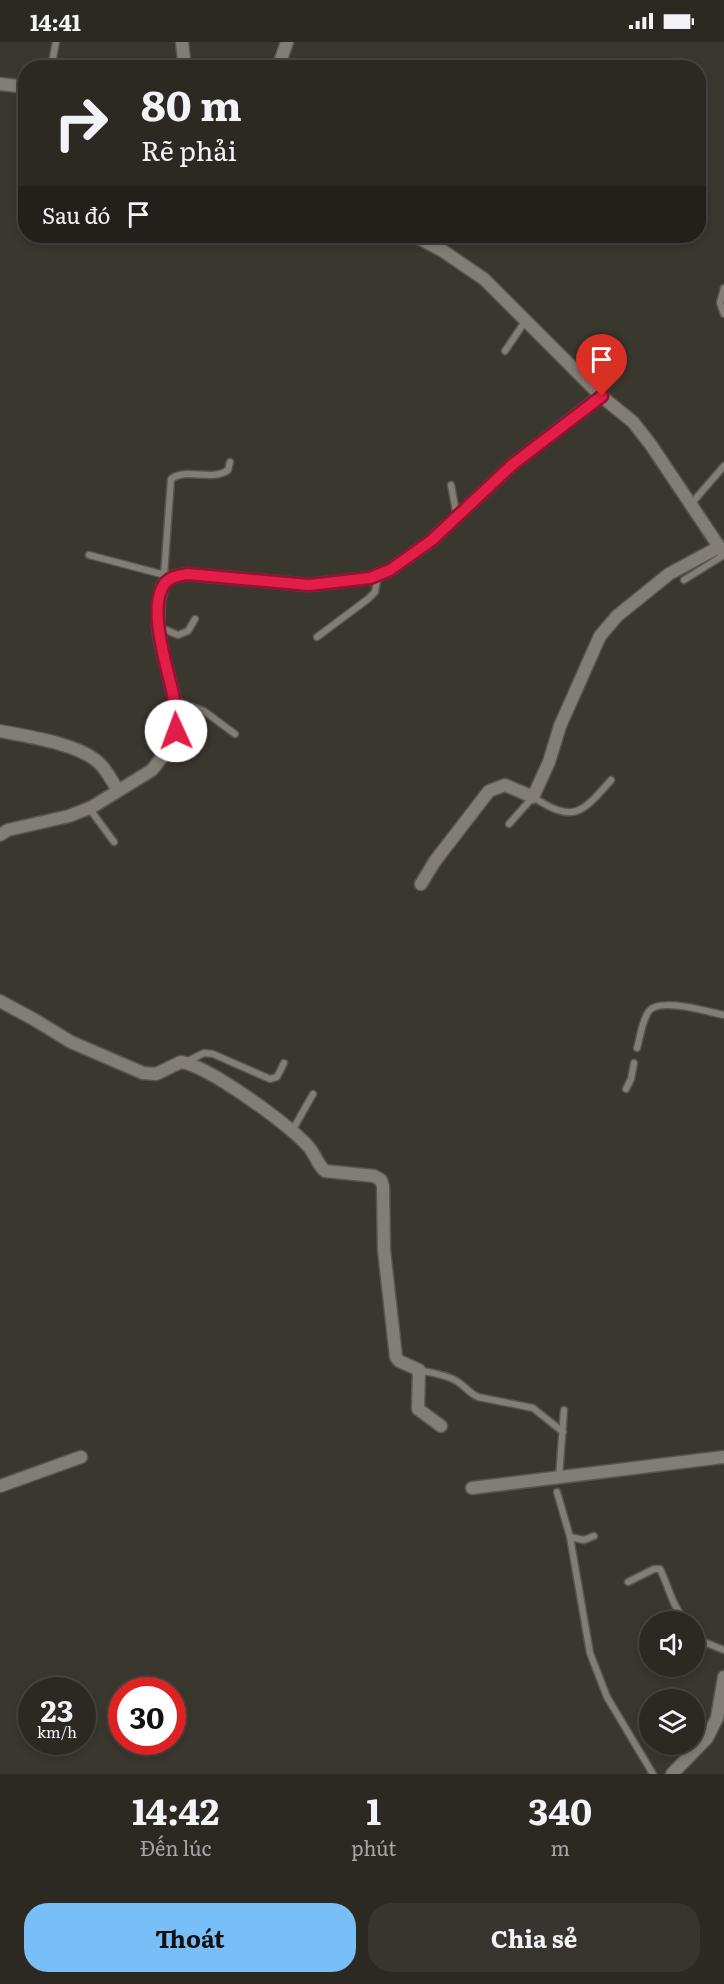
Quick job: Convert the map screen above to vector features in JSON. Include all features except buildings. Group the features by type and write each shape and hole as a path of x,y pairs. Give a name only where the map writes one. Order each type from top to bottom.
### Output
{"street":[{"path":"182,42 184,60"},
{"path":"281,60 287,42"},
{"path":"0,84 18,86"},
{"path":"421,884 435,861 489,791 505,785 533,797 549,762 560,726 600,636 617,616 669,574 722,552 651,445 633,422 602,396 484,279 428,243"},
{"path":"0,834 8,830 69,816 88,808 152,770 166,752 176,731 175,701 158,627 162,587 168,576 187,574 309,585 370,578 378,575 390,570 423,546 457,518 512,465 602,396"},
{"path":"0,731 45,740 84,753 99,763 118,790"},
{"path":"0,1001 71,1042 143,1073 156,1074 176,1063 186,1063 211,1073 266,1111 307,1144 320,1167 326,1171 374,1176 382,1183 384,1250 391,1299 395,1354 399,1361 419,1370 419,1411 441,1426"},
{"path":"0,1486 81,1457"},
{"path":"472,1488 556,1483 724,1457"},
{"path":"672,1774 707,1738 717,1718 724,1677"}],"lane":[{"path":"53,60 56,42"},
{"path":"724,288 720,303 724,314"},
{"path":"505,351 526,320"},
{"path":"89,555 168,576 171,479 181,475 221,474 228,470 230,462"},
{"path":"691,504 724,466"},
{"path":"451,485 457,518"},
{"path":"684,580 722,552"},
{"path":"317,637 375,592 378,575"},
{"path":"158,627 178,635 188,631 195,619"},
{"path":"175,701 204,711 235,734"},
{"path":"509,824 533,797 558,811 573,813 590,804 611,780"},
{"path":"88,808 114,842"},
{"path":"637,1048 649,1011 655,1007 676,1006 724,1015"},
{"path":"186,1063 204,1053 213,1054 270,1079 277,1077 284,1063"},
{"path":"626,1089 631,1079 634,1062"},
{"path":"291,1131 313,1094"},
{"path":"419,1370 453,1379 471,1394 540,1411 563,1432"},
{"path":"564,1410 556,1483 570,1537 590,1653 607,1697 653,1774"},
{"path":"570,1537 584,1540 594,1536"},
{"path":"628,1582 654,1569 660,1569 677,1611"},
{"path":"705,1641 724,1650"}],"route":[{"path":"176,731 175,701 158,627 159,601 162,587 167,580 187,574 309,585 370,578 390,570 452,523 512,465 602,396"}]}
